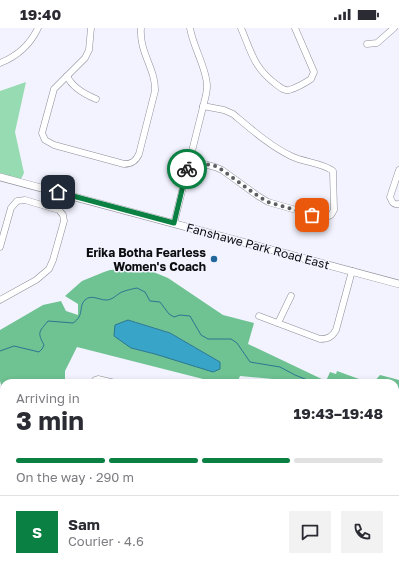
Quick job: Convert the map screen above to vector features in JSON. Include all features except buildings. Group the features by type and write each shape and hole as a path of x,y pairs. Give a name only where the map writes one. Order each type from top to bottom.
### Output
{"main road":[{"name":"Fanshawe Park Road East","path":"0,177 399,284"}],"street":[{"path":"0,63 9,59 26,47 38,28"},
{"path":"91,28 90,50 82,61 54,89 42,133 45,140 54,145 124,164 130,164 136,160 140,154 156,84 142,47 140,37 141,28"},
{"path":"174,223 204,106 207,86 190,28"},
{"path":"241,28 260,71 284,90 288,90 311,79 314,72 295,28"},
{"path":"367,44 377,43 394,28"},
{"path":"67,76 70,84 96,99"},
{"path":"189,160 215,166 268,202 324,218 331,215 334,210 333,171 323,166 294,158 277,149 233,114 224,110 204,106"},
{"path":"399,170 390,197 392,202 399,204"},
{"path":"0,247 11,208 17,201 26,200 59,210 63,215 63,224 49,269 36,280 0,300"},
{"path":"259,316 320,339 326,339 333,335 336,330 352,271"},
{"path":"278,323 291,296"}],"green space":[{"path":"26,82 15,132 24,173 21,179 0,174 0,91"},
{"path":"134,268 151,271 168,278 223,315 254,323 248,344 322,379 273,379 240,376 239,379 203,379 77,347 65,371 65,379 0,379 0,330 43,305 61,301 66,311 78,315 78,304 65,296 82,281 104,272","holes":["128,320 170,333 220,362 220,369 131,348"]},
{"path":"337,371 359,379 327,379 330,372 336,374"},
{"path":"380,375 395,379 376,379"}],"water":[{"path":"128,320 170,333 220,362 220,369 213,372 131,348 114,336 115,325"}],"waterway":[{"path":"0,351 14,346 39,352 44,345 40,337 40,332 48,321 73,323 79,317 82,305 87,298 92,297 108,300 122,292 137,288 145,292 150,301 160,302 169,314 174,317 180,315 190,316 201,335 208,339 231,339 237,343 250,362 280,367 305,379"}],"way so far":[{"path":"187,169 189,160 215,166 268,202 312,215"}],"place":[{"name":"Erika Botha Fearless Women's Coach","path":"214,259"}],"route":[{"path":"58,192 174,223 187,169"}]}
